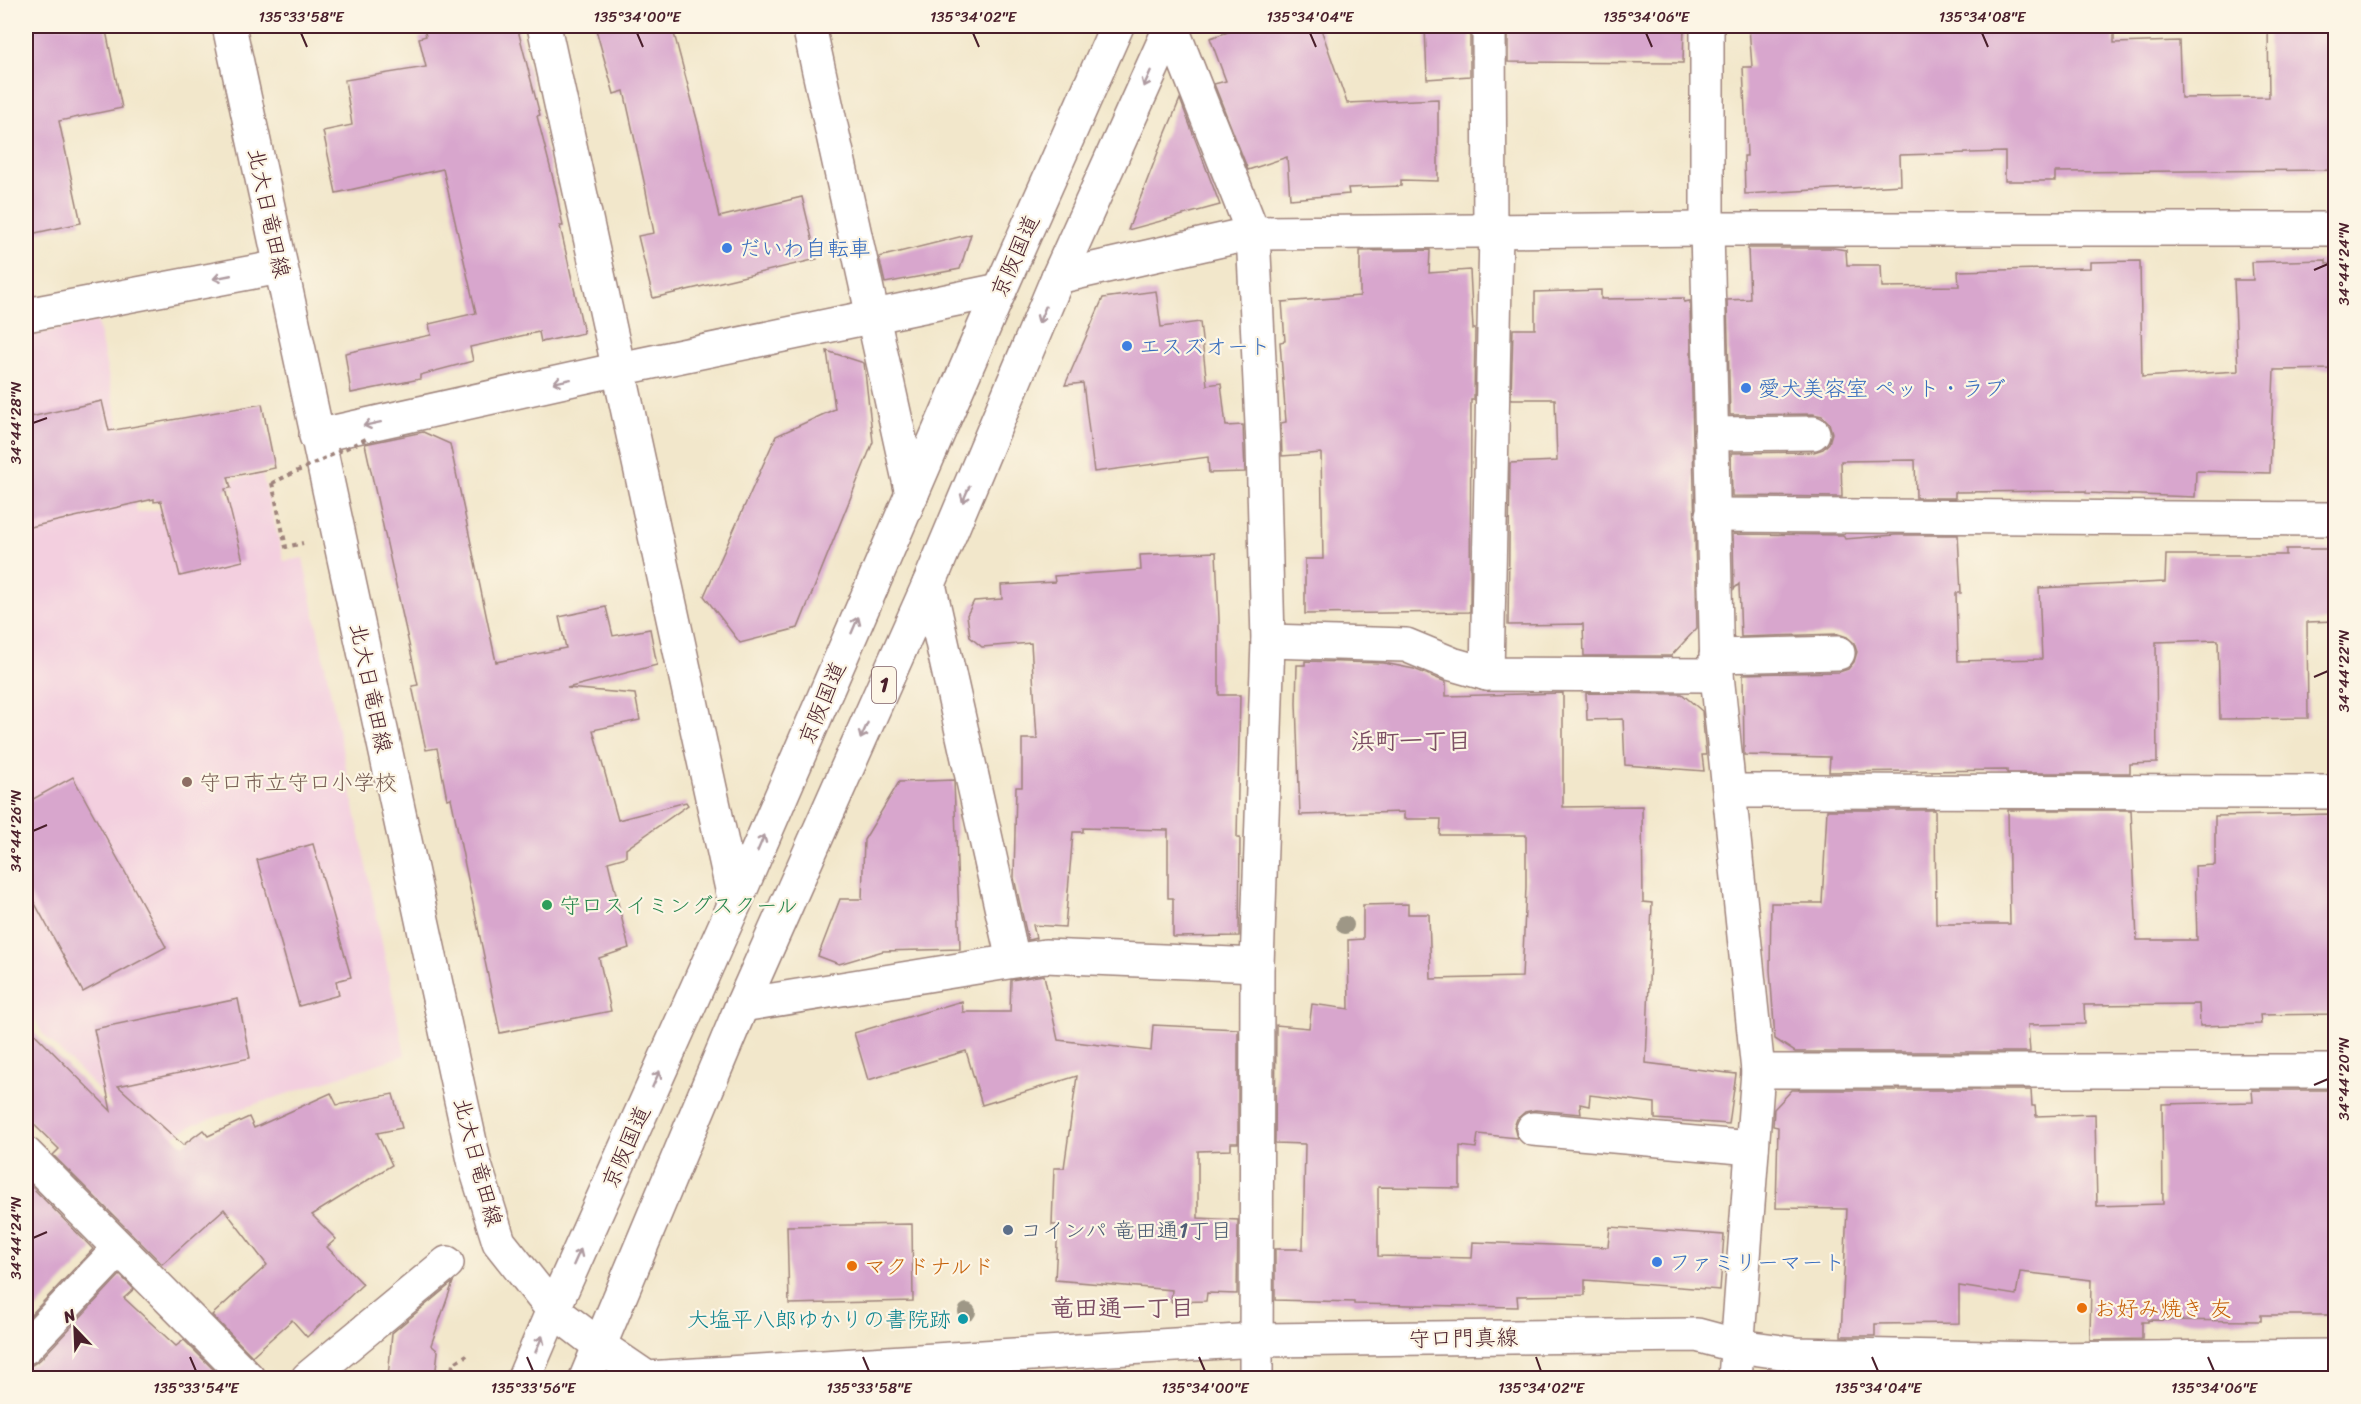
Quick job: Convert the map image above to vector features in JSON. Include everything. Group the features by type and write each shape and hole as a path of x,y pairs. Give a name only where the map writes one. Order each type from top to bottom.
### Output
{"main road":[{"name":"北大日竜田線","path":"229,26 475,1165 499,1242 553,1310 600,1346"},
{"path":"544,26 735,903"},
{"path":"809,26 912,494"},
{"name":"京阪国道","path":"524,1378 735,903 1000,290 1117,26"},
{"path":"1171,26 1253,233 1263,446 1268,641 1257,965 1256,1378"},
{"name":"1","path":"586,1378 742,1005 929,584 1058,278 1171,26"},
{"path":"1487,674 1493,231 1489,26"},
{"path":"1707,26 1707,229 1717,666 1758,1071 1735,1378"},
{"path":"1058,278 1253,233 1707,229 2336,229"},
{"path":"26,315 280,267"},
{"path":"316,436 620,369 1000,290"},
{"path":"1711,434 1813,433"},
{"path":"1712,515 2336,519"},
{"path":"929,584 1013,960"},
{"path":"1268,641 1406,645 1452,664 1487,674 1717,666 1838,653"},
{"path":"1729,791 2336,792"},
{"path":"742,1005 1045,956 1257,965"},
{"path":"1758,1071 2336,1071"},
{"path":"1533,1128 1752,1148"},
{"path":"26,1154 248,1378"},
{"path":"26,1347 119,1249"},
{"path":"308,1378 447,1263"},
{"name":"守口門真線","path":"600,1346 647,1378 959,1369 1255,1340 1697,1335 1738,1346 1796,1354 2042,1369 2163,1368 2336,1356"}],"path":[{"path":"304,543 286,547 272,483 368,438"},
{"path":"451,1378 453,1364 467,1355"}],"shaded area":[{"name":"守口市立守口小学校","path":"97,321 137,513 234,496 232,480 262,474 284,561 303,558 405,1055 195,1124 169,1139 132,1124 42,1033 26,1003 26,337"}],"building":[{"path":"26,26 105,26 122,108 59,121 81,223 26,235"},
{"path":"423,26 517,26 540,115 537,116 556,190 563,226 560,226 584,333 541,342 539,332 470,347 473,361 420,375 420,379 351,393 345,353 431,335 429,324 476,313 443,169 336,193 323,131 352,125 345,80 426,67 419,38 426,36"},
{"path":"595,26 672,26 699,127 719,217 802,197 817,259 653,298 638,236 654,233 645,186 624,91 614,94"},
{"path":"1246,26 1320,26 1347,103 1438,99 1438,181 1401,180 1401,186 1348,188 1349,194 1290,199 1287,157 1248,170 1214,84 1226,81 1210,38"},
{"path":"1425,26 1470,26 1470,76 1427,79"},
{"path":"1508,26 1684,26 1683,63 1508,62"},
{"path":"2114,26 2114,43 2179,41 2181,98 2269,97 2268,26 2336,26 2336,170 2055,172 2055,181 2005,181 2005,152 1900,155 1901,185 1745,194 1744,156 1747,156 1743,67 1752,67 1749,27"},
{"path":"1180,99 1220,205 1128,230 1160,147"},
{"path":"971,234 960,269 885,283 879,257"},
{"path":"1748,248 1846,250 1847,265 1881,265 1882,287 1959,286 1958,271 2090,268 2090,262 2140,261 2142,377 2238,371 2234,280 2253,280 2252,262 2326,260 2326,264 2336,264 2336,369 2274,370 2270,473 2196,471 2195,497 2086,493 2086,491 1955,492 1955,498 1916,498 1915,460 1841,461 1842,497 1732,496 1731,453 1814,452 1823,449 1829,443 1832,433 1829,423 1822,416 1813,414 1730,415 1727,300 1750,299"},
{"path":"1430,250 1429,273 1470,270 1473,329 1475,329 1474,400 1471,400 1470,612 1305,614 1305,559 1323,559 1321,453 1282,456 1281,423 1286,422 1280,342 1285,341 1282,302 1360,296 1360,251"},
{"path":"1601,290 1601,299 1684,298 1684,302 1690,301 1697,628 1671,656 1584,656 1583,624 1508,625 1510,463 1557,461 1555,399 1511,399 1513,329 1535,329 1535,292"},
{"path":"1156,291 1161,327 1200,322 1207,385 1221,383 1226,426 1243,425 1245,472 1209,473 1208,457 1094,472 1083,383 1065,385 1103,298"},
{"path":"827,351 864,363 873,442 798,628 740,643 704,596 776,436 835,409"},
{"path":"102,401 109,431 262,404 275,468 228,477 231,488 225,489 243,561 180,576 161,501 154,502 154,499 26,528 26,418"},
{"path":"423,432 450,444 496,662 566,648 559,617 606,607 613,636 650,629 657,665 567,688 635,694 640,720 593,730 618,820 686,802 688,805 626,849 626,857 608,862 629,948 599,958 611,1011 500,1033 451,798 447,799 437,748 426,750 412,686 418,685 365,444"},
{"path":"1733,534 1843,535 1845,539 1895,535 1958,535 1961,593 1956,593 1958,661 2042,659 2039,588 2165,582 2166,555 2286,555 2286,549 2336,549 2336,621 2307,622 2308,718 2220,719 2218,640 2156,642 2157,763 2130,764 2130,773 2007,773 2007,770 1829,772 1830,757 1744,755 1743,674 1839,672 1848,669 1854,662 1857,652 1854,643 1838,634 1741,637 1739,584 1734,589"},
{"path":"1216,552 1219,695 1240,695 1237,838 1240,838 1239,936 1173,937 1173,898 1168,898 1168,830 1083,828 1083,832 1073,832 1065,927 1033,925 1036,938 1028,940 1014,878 1016,787 1022,787 1022,739 1037,739 1031,643 982,647 970,637 967,615 974,601 1002,599 1001,585 1055,582 1054,576 1141,570 1140,555"},
{"path":"1305,661 1384,663 1414,669 1446,682 1446,696 1563,693 1563,807 1642,806 1643,902 1652,903 1646,1063 1736,1074 1729,1124 1655,1119 1655,1103 1590,1095 1589,1106 1580,1104 1581,1114 1535,1110 1525,1112 1517,1119 1514,1127 1517,1138 1478,1134 1476,1148 1460,1146 1460,1188 1378,1187 1378,1256 1472,1258 1473,1242 1608,1247 1610,1227 1724,1235 1720,1290 1585,1280 1585,1295 1517,1296 1518,1307 1275,1300 1275,1249 1303,1249 1305,1144 1275,1143 1276,1025 1309,1028 1312,1004 1349,1009 1348,940 1363,939 1363,905 1408,904 1408,914 1429,914 1431,979 1522,977 1526,835 1440,835 1441,819 1404,819 1404,812 1300,815 1297,665 1305,665"},
{"path":"1586,693 1682,694 1702,711 1706,755 1702,755 1704,771 1625,765 1623,719 1587,720"},
{"path":"73,777 166,947 83,992 26,887 26,803"},
{"path":"954,780 960,949 883,951 839,964 818,956 840,899 862,899 864,840 899,782"},
{"path":"1827,810 1935,810 1936,924 2010,924 2008,810 2131,810 2137,940 2197,940 2195,866 2215,865 2215,816 2334,814 2336,1014 2260,1015 2261,1024 2200,1026 2199,1004 2084,1005 2085,1024 2028,1025 2030,1052 1795,1052 1775,1039 1770,970 1771,903 1822,903"},
{"path":"313,844 351,977 336,981 339,995 299,1006 257,860"},
{"path":"1044,975 1058,1040 1151,1051 1153,1025 1238,1029 1238,1143 1231,1143 1231,1150 1198,1151 1198,1218 1238,1220 1237,1294 1207,1293 1206,1301 1171,1302 1172,1290 1055,1280 1058,1225 1052,1225 1054,1168 1064,1168 1077,1076 982,1105 966,1051 868,1080 854,1033 962,1001 963,1012 1010,1012 1011,980"},
{"path":"238,999 250,1058 118,1086 183,1145 203,1130 208,1136 249,1117 254,1128 331,1093 337,1105 393,1094 402,1128 377,1133 392,1165 312,1215 336,1239 327,1247 363,1284 307,1337 292,1320 252,1356 212,1315 267,1265 224,1209 162,1264 53,1155 59,1149 26,1117 26,1025 111,1111 94,1029"},
{"path":"1792,1090 2031,1090 2032,1106 2035,1106 2036,1116 2095,1114 2097,1206 2163,1204 2162,1104 2253,1102 2252,1090 2336,1090 2336,1220 2332,1220 2332,1315 2261,1315 2261,1321 2148,1320 2148,1322 2142,1322 2142,1339 2090,1340 2091,1280 2020,1272 2016,1295 1959,1286 1959,1323 1875,1324 1875,1336 1841,1336 1847,1209 1776,1208 1778,1127 1773,1126 1774,1109"},
{"path":"28,1183 93,1249 26,1320 26,1186"},
{"path":"912,1224 913,1301 789,1304 787,1226"},
{"path":"120,1275 134,1289 124,1298 176,1346 184,1340 222,1378 26,1378 26,1365 32,1365 40,1360"},
{"path":"453,1282 431,1345 438,1351 435,1378 388,1378 392,1333"},
{"path":"2143,1377 2143,1378 2089,1378"}],"place":[{"name":"だいわ自転車","path":"727,248"},
{"name":"エスズオート","path":"1127,346"},
{"name":"愛犬美容室 ペット・ラブ","path":"1746,388"},
{"name":"守口市立守口小学校","path":"187,782"},
{"name":"守口スイミングスクール","path":"547,905"},
{"name":"コインパ 竜田通1丁目","path":"1008,1230"},
{"name":"ファミリーマート","path":"1657,1262"},
{"name":"マクドナルド","path":"852,1266"},
{"name":"お好み焼き 友","path":"2082,1308"},
{"name":"大塩平八郎ゆかりの書院跡","path":"963,1319"}],"district":[{"name":"浜町一丁目","path":"1411,741"},
{"name":"竜田通一丁目","path":"1122,1308"}]}
